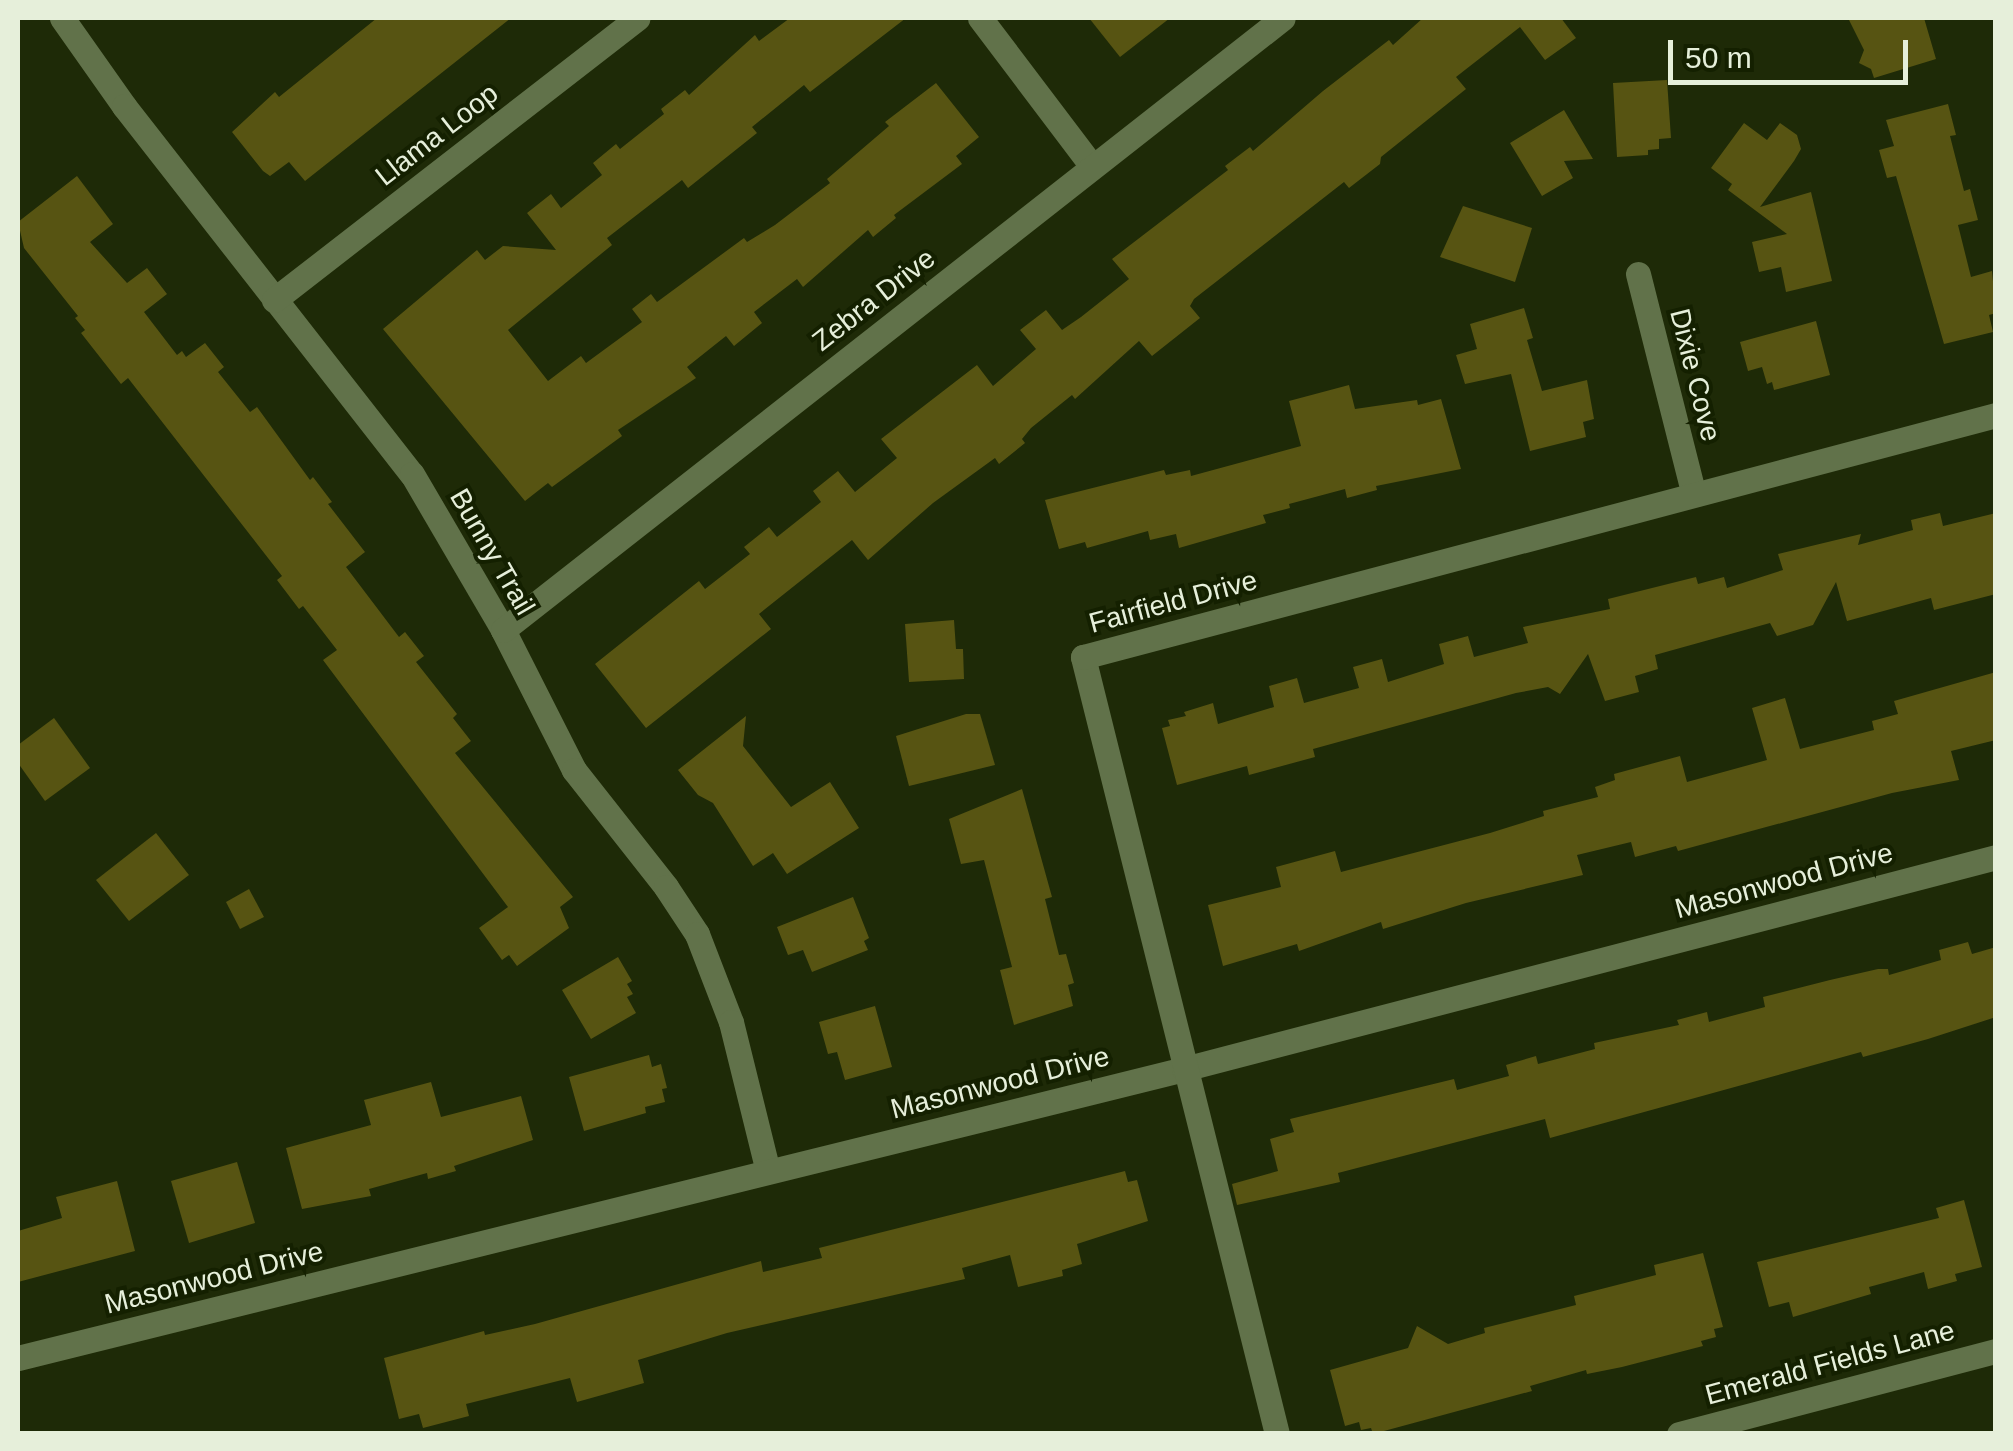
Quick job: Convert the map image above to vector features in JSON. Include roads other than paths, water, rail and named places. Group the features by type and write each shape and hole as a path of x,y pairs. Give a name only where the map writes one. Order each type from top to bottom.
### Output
{"street":[{"name":"Bunny Trail","path":"62,18 274,300 412,474 502,630 574,770 666,887 697,934 731,1022 768,1172"},
{"name":"Llama Loop","path":"274,300 637,18"},
{"path":"980,18 1092,166"},
{"name":"Zebra Drive","path":"502,630 1282,18"},
{"name":"Dixie Cove","path":"1638,274 1693,492"},
{"name":"Fairfield Drive","path":"1277,1434 1083,658 1693,492 1996,415"},
{"name":"Masonwood Drive","path":"18,1358 1184,1068 1996,857"},
{"name":"Emerald Fields Lane","path":"1679,1434 1996,1350"}]}
